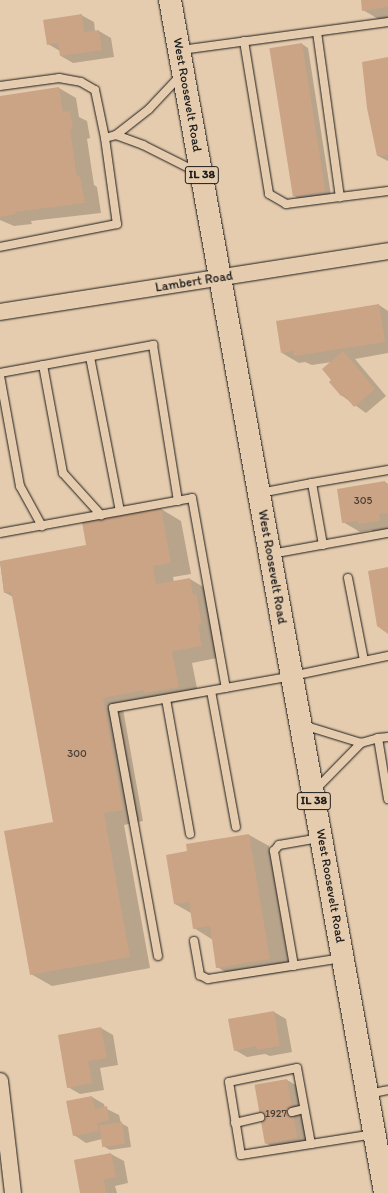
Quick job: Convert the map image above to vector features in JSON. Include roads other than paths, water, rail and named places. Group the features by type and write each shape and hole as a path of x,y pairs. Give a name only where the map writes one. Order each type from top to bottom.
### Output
{"main road":[{"name":"West Roosevelt Road","path":"170,0 343,958 378,1092 374,1134"},
{"name":"IL 38","path":"374,1134 385,1193"}],"street":[{"name":"Lambert Road","path":"0,312 388,252"},
{"path":"0,1081 13,1193"}],"lane":[{"path":"179,50 388,22"},
{"path":"317,32 340,197"},
{"path":"244,42 269,194 286,204 388,191"},
{"path":"105,138 116,135 149,110 183,72"},
{"path":"0,86 59,78 81,82 95,90 105,138 117,224 0,247"},
{"path":"116,135 150,148 201,174"},
{"path":"42,526 20,486 0,374 43,365 153,345 178,501"},
{"path":"90,357 120,511"},
{"path":"43,365 63,473 101,515"},
{"path":"259,493 388,470"},
{"path":"312,483 323,545"},
{"path":"0,533 192,498 226,688"},
{"path":"270,554 388,534"},
{"path":"348,578 364,660"},
{"path":"158,956 113,708 292,676 388,656"},
{"path":"211,691 236,827"},
{"path":"166,699 190,834"},
{"path":"301,725 361,743"},
{"path":"313,792 361,743 388,737"},
{"path":"378,738 388,799"},
{"path":"294,966 274,850 279,846 321,837"},
{"path":"194,941 200,975 208,979 343,958"},
{"path":"310,1144 297,1068 229,1082 241,1155 374,1134"},
{"path":"292,1112 304,1110"},
{"path":"235,1122 260,1117"}]}
